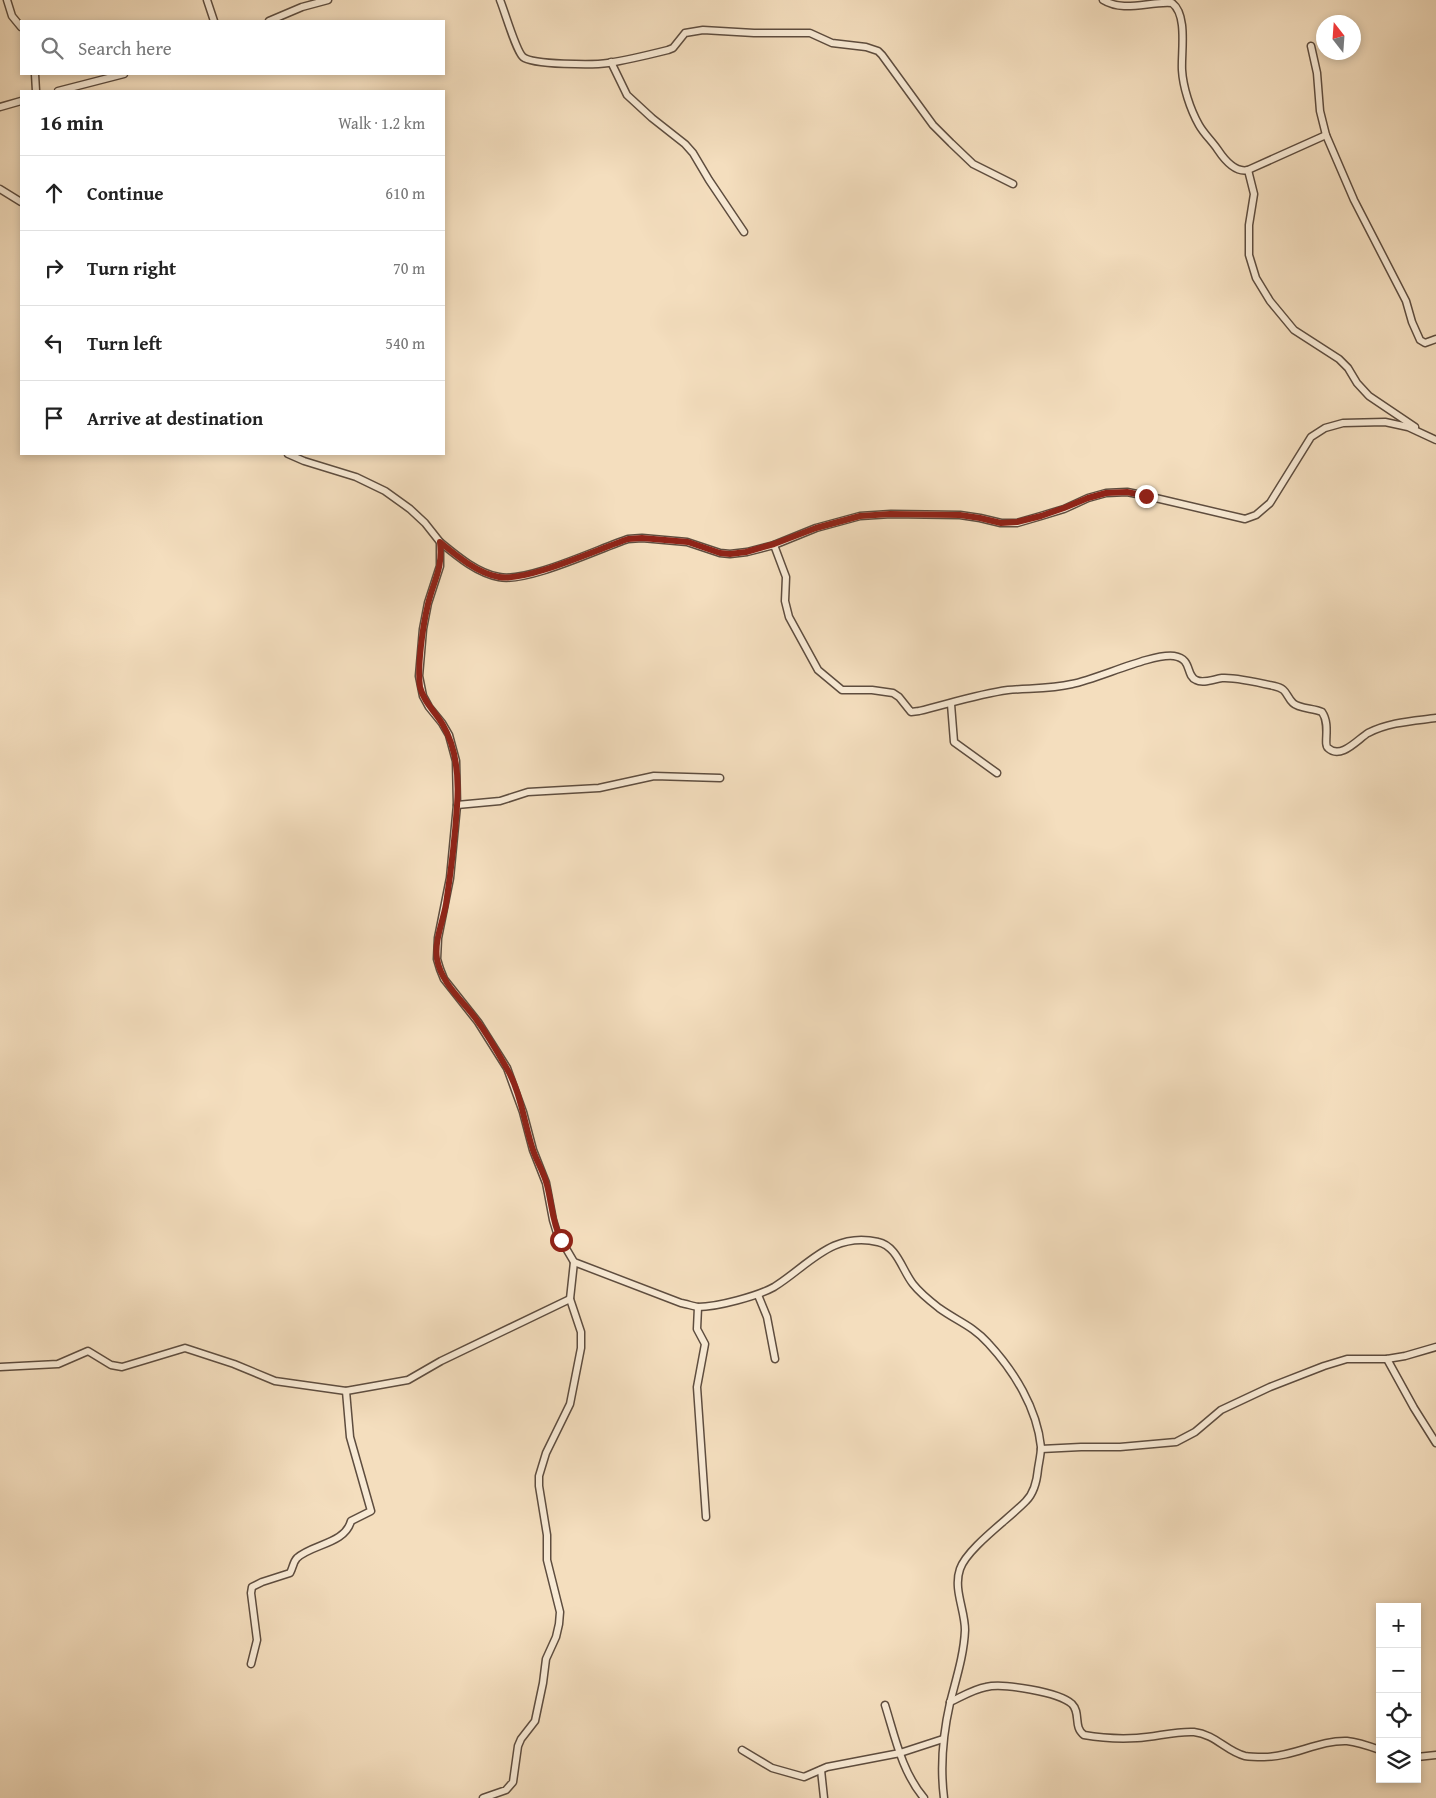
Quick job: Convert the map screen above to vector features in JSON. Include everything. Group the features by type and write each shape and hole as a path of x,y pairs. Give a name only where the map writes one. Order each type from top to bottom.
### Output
{"street":[{"path":"8,0 12,16 20,26"},
{"path":"207,0 214,20"},
{"path":"271,20 302,7 328,0"},
{"path":"500,0 523,57 528,60 548,63 589,64 611,62 668,50 673,48 685,33 702,30 754,33 810,33 832,43 874,49 882,55 933,125 951,144 973,164 1013,184"},
{"path":"1103,0 1112,5 1143,6 1172,3 1178,8 1182,26 1183,78 1194,114 1205,134 1231,165 1243,171 1248,170 1326,135"},
{"path":"1311,46 1317,73 1320,111 1326,135 1354,200 1406,301 1420,340 1425,343 1436,339"},
{"path":"611,62 627,95 693,153 744,232"},
{"path":"35,75 36,90"},
{"path":"62,90 120,75"},
{"path":"0,107 20,101"},
{"path":"1248,170 1254,194 1249,225 1249,255 1256,278 1270,301 1294,330 1339,359 1369,396 1422,433"},
{"path":"0,189 20,201"},
{"path":"290,455 356,477 386,492 410,509 425,523 440,542 454,554 481,571 498,577 509,578 548,568 628,539 642,538 688,542 730,554 746,552 774,544 816,528 860,516 960,515 1001,523 1017,522 1041,516 1106,493 1127,492 1245,518 1256,515 1270,503 1311,437 1325,428 1343,423 1384,422 1408,427 1436,440"},
{"path":"440,542 440,566 428,602 419,676 423,696 442,723 452,745 456,761 457,805 450,878 438,938 438,964 444,978 478,1022 507,1068 523,1112 533,1150 546,1183 557,1233 574,1262 570,1299 581,1332 581,1348 570,1404 546,1453 539,1486 548,1535 547,1560 560,1612 559,1624 556,1637 546,1659 535,1721 518,1746 513,1782 506,1790 483,1798"},
{"path":"774,544 786,577 785,601 789,617 810,659 822,674 842,690 872,690 893,693 899,697 911,712 1009,690 1073,684 1101,677 1149,660 1173,656 1182,658 1187,662 1192,677 1195,680 1232,678 1284,689 1295,704 1322,712 1327,723 1326,745 1333,751 1344,750 1366,735 1388,725 1436,718"},
{"path":"951,704 954,742 997,774"},
{"path":"457,805 500,801 528,792 599,788 654,776 720,778"},
{"path":"574,1262 681,1303 698,1307 758,1295 774,1287 827,1248 841,1243 855,1241 884,1243 894,1252 914,1285 940,1308 973,1328 988,1343 1016,1378 1033,1416 1041,1449 1036,1482 1028,1499 967,1556 960,1569 958,1588 965,1633 960,1666 950,1702 943,1739 944,1798"},
{"path":"758,1295 767,1318 775,1358"},
{"path":"0,1367 58,1364 88,1351 111,1365 122,1367 185,1348 275,1381 346,1391 408,1380 441,1361 570,1299"},
{"path":"698,1307 697,1329 705,1344 697,1387 706,1517"},
{"path":"1041,1449 1081,1446 1120,1447 1176,1442 1195,1432 1221,1410 1270,1387 1343,1360 1364,1358 1387,1359 1436,1347"},
{"path":"1387,1359 1436,1443"},
{"path":"251,1664 257,1640 251,1599 252,1586 290,1573 298,1557 338,1537 347,1530 352,1520 371,1511 351,1442 346,1391"},
{"path":"950,1702 984,1687 1009,1686 1051,1694 1068,1701 1075,1707 1078,1728 1084,1736 1110,1739 1194,1732 1212,1737 1244,1756 1265,1757 1346,1741 1356,1742 1376,1749"},
{"path":"885,1705 900,1754 911,1781 924,1798"},
{"path":"742,1750 772,1768 799,1777 810,1776 821,1770 900,1754 943,1739"},
{"path":"1421,1757 1436,1755"},
{"path":"821,1770 824,1798"}],"route":[{"path":"561,1240 553,1220 546,1183 533,1150 523,1112 507,1068 478,1022 444,978 437,960 438,938 450,878 457,805 456,761 449,736 423,696 419,676 423,629 428,602 440,566 440,542 454,554 481,571 498,577 509,578 548,568 628,539 642,538 688,542 720,553 730,554 746,552 774,544 816,528 860,516 890,514 960,515 1001,523 1017,522 1041,516 1106,493 1127,492 1146,496"}]}
